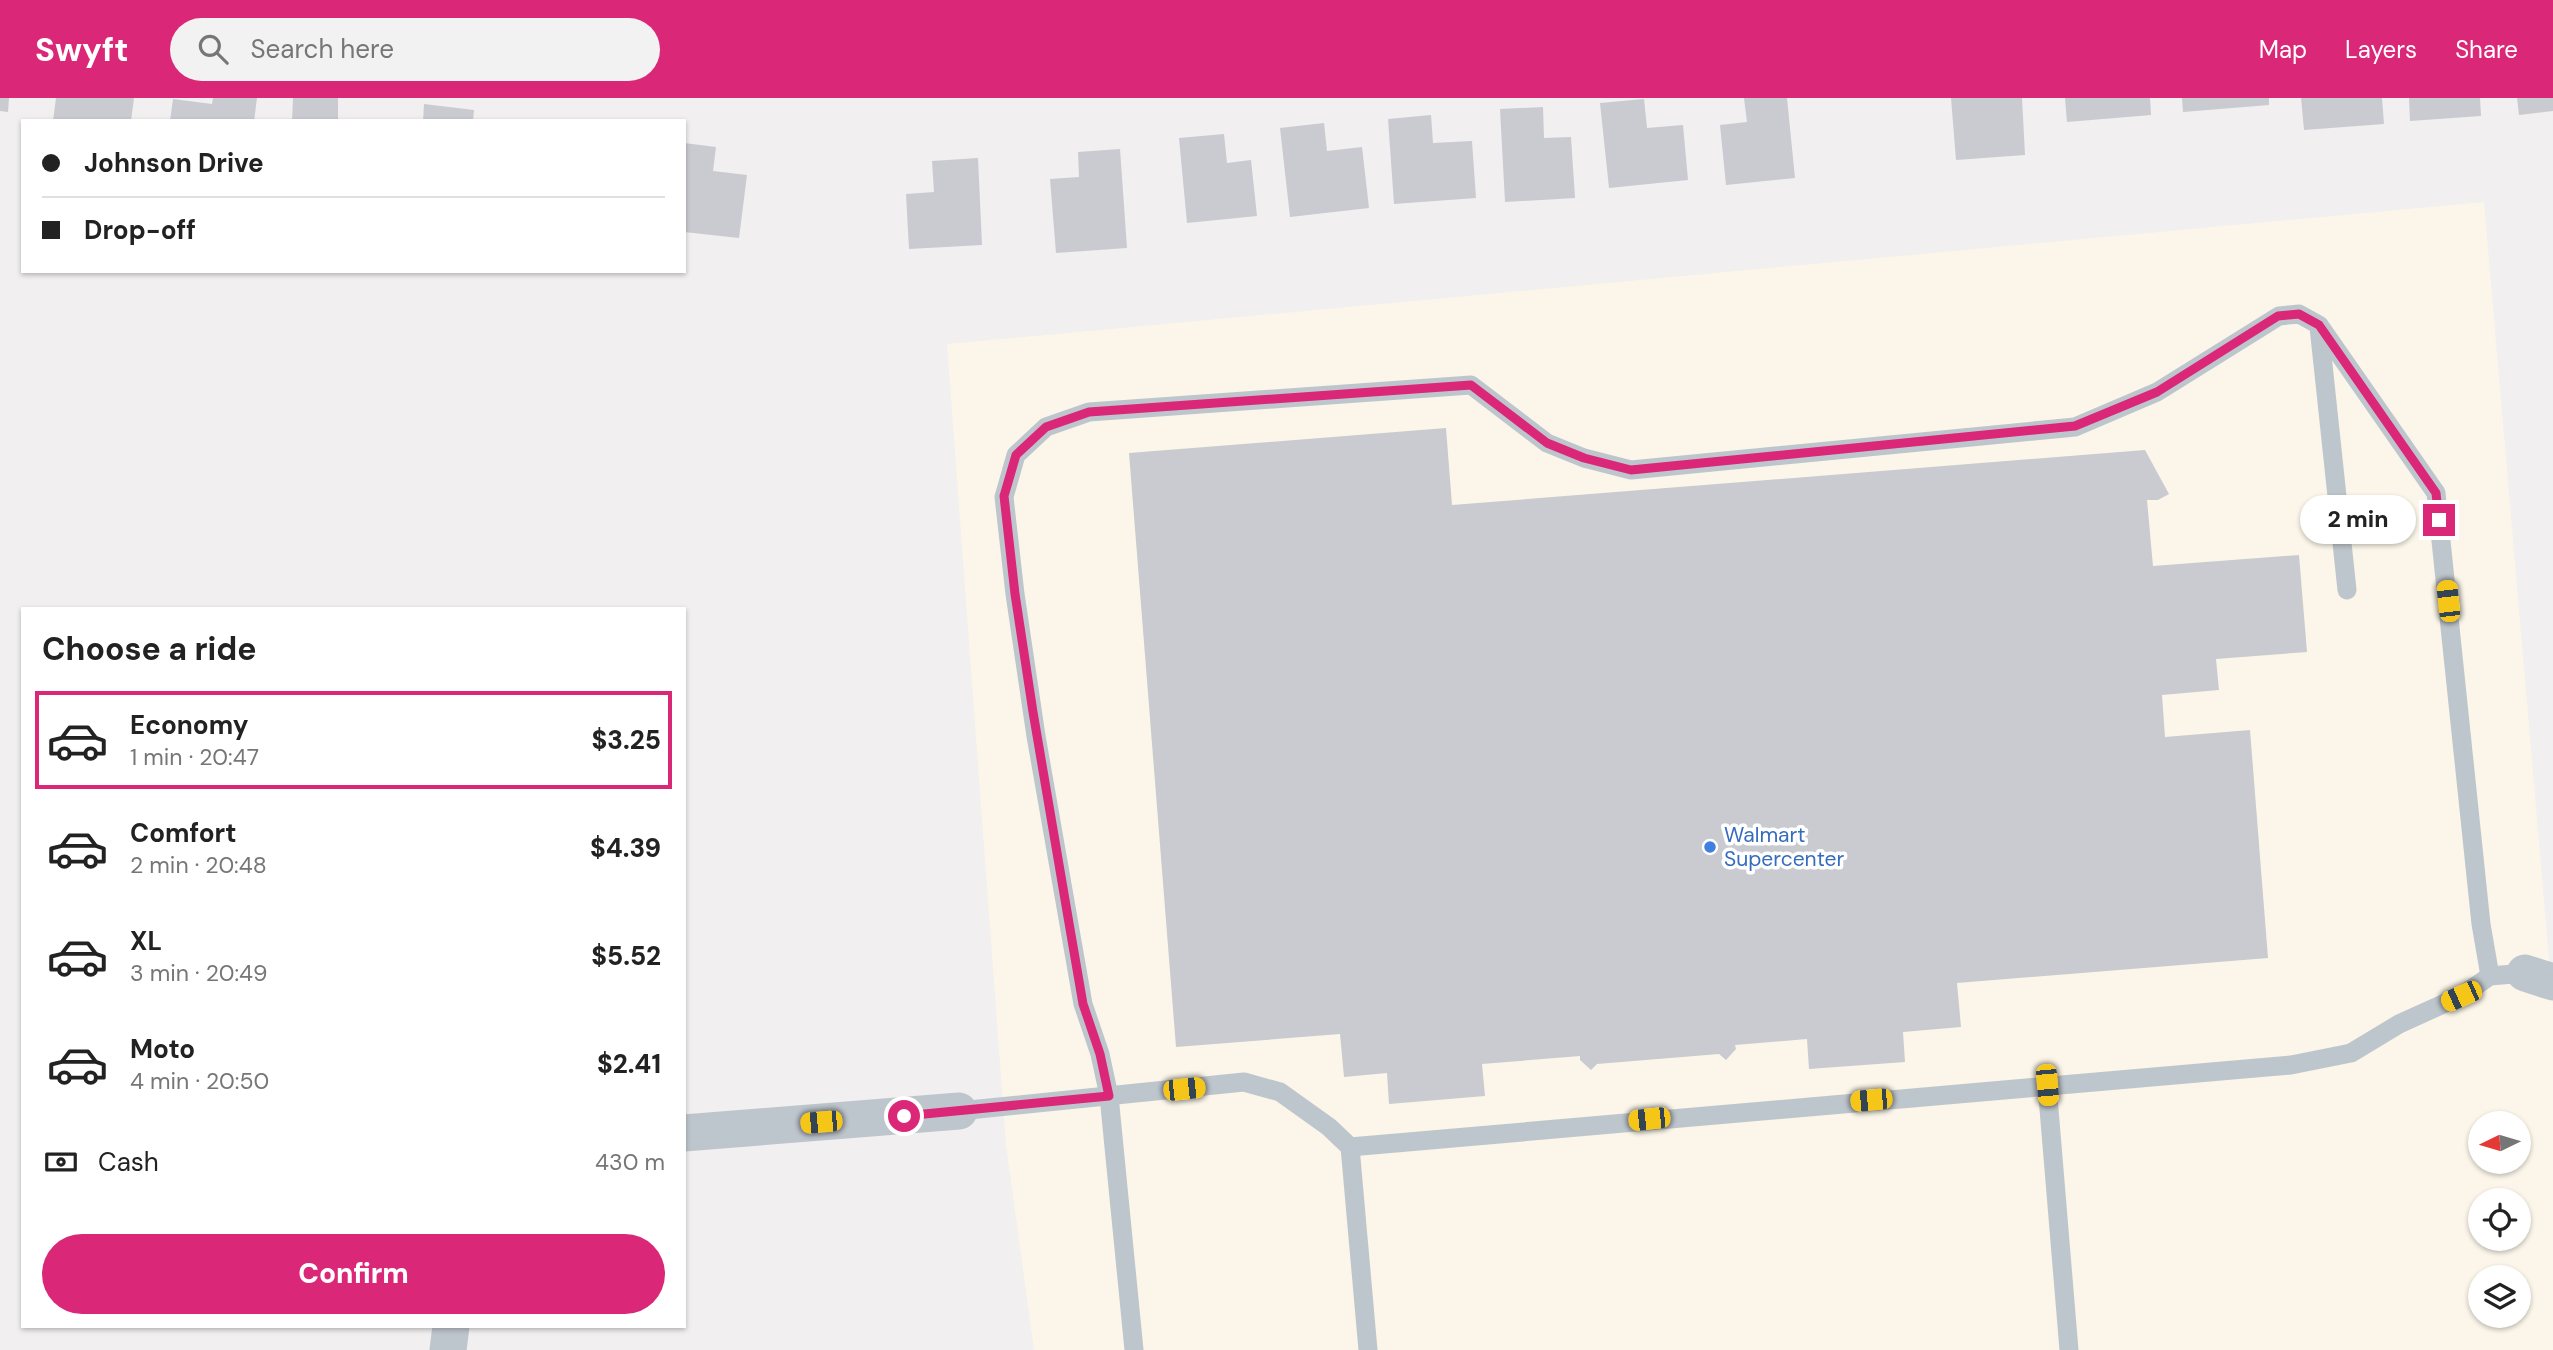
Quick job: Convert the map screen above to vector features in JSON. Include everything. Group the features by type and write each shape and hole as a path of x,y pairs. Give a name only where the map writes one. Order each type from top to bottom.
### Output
{"street":[{"path":"686,1133 959,1111"},
{"path":"448,1350 451,1328"}],"lane":[{"path":"1133,1350 1109,1096 1081,990 1032,710 1004,496 1016,455 1046,427 1089,412 1471,385 1547,443 1584,458 1631,470 2075,426 2157,392 2278,316 2299,314 2319,325 2436,493 2480,910 2490,976"},
{"path":"2319,325 2347,590"},
{"path":"1350,1147 2291,1065 2351,1053 2399,1024 2461,996 2490,976 2539,978"},
{"path":"959,1111 1244,1082 1280,1092 1329,1127 1350,1147 1368,1350"},
{"path":"2047,1085 2068,1350"}],"shaded area":[{"path":"2484,202 2553,1005 2553,1350 1034,1350 1006,1145 947,344"}],"building":[{"path":"0,98 9,98 8,112 0,111"},
{"path":"56,98 134,98 131,119 53,119"},
{"path":"213,98 257,98 254,119 170,119 173,99 212,104"},
{"path":"293,98 338,98 338,119 292,119"},
{"path":"1744,98 1787,98 1795,178 1726,185 1720,125 1747,122"},
{"path":"1951,98 2022,98 2025,155 1956,160"},
{"path":"2065,98 2150,98 2151,115 2067,122"},
{"path":"2182,98 2269,98 2269,105 2183,112"},
{"path":"2301,98 2382,98 2384,124 2304,130"},
{"path":"2409,98 2480,98 2481,116 2410,121"},
{"path":"2517,98 2553,98 2553,111 2519,115"},
{"path":"1644,99 1647,128 1683,125 1688,180 1609,188 1600,103"},
{"path":"424,104 474,110 473,119 423,119"},
{"path":"1543,107 1544,138 1571,137 1575,198 1505,202 1500,109"},
{"path":"1431,115 1433,143 1472,141 1476,198 1394,204 1388,119"},
{"path":"1324,123 1327,151 1362,147 1369,208 1290,217 1280,128"},
{"path":"1224,134 1227,163 1251,160 1257,216 1187,223 1179,138"},
{"path":"686,143 716,147 713,171 747,175 739,238 686,232"},
{"path":"1120,149 1127,248 1056,253 1050,179 1079,177 1078,152"},
{"path":"978,158 982,245 909,249 906,194 934,192 932,161"},
{"name":"Walmart Supercenter","path":"1446,428 1452,505 2145,450 2169,494 2158,500 2147,500 2153,566 2299,555 2307,652 2216,659 2219,690 2162,695 2165,737 2250,730 2268,958 1957,983 1961,1027 1903,1032 1905,1062 1809,1069 1807,1039 1735,1045 1736,1049 1726,1060 1719,1054 1597,1064 1591,1070 1580,1060 1580,1056 1482,1064 1485,1096 1389,1104 1387,1073 1344,1077 1340,1034 1176,1047 1129,453"}],"place":[{"name":"Walmart Supercenter","path":"1710,847"}],"route":[{"path":"904,1116 1109,1096 1100,1054 1083,1004 1033,712 1015,594 1004,496 1016,455 1046,427 1089,412 1471,385 1497,402 1547,443 1584,458 1631,470 2075,426 2157,392 2278,316 2299,314 2319,325 2436,493 2439,520"}]}
